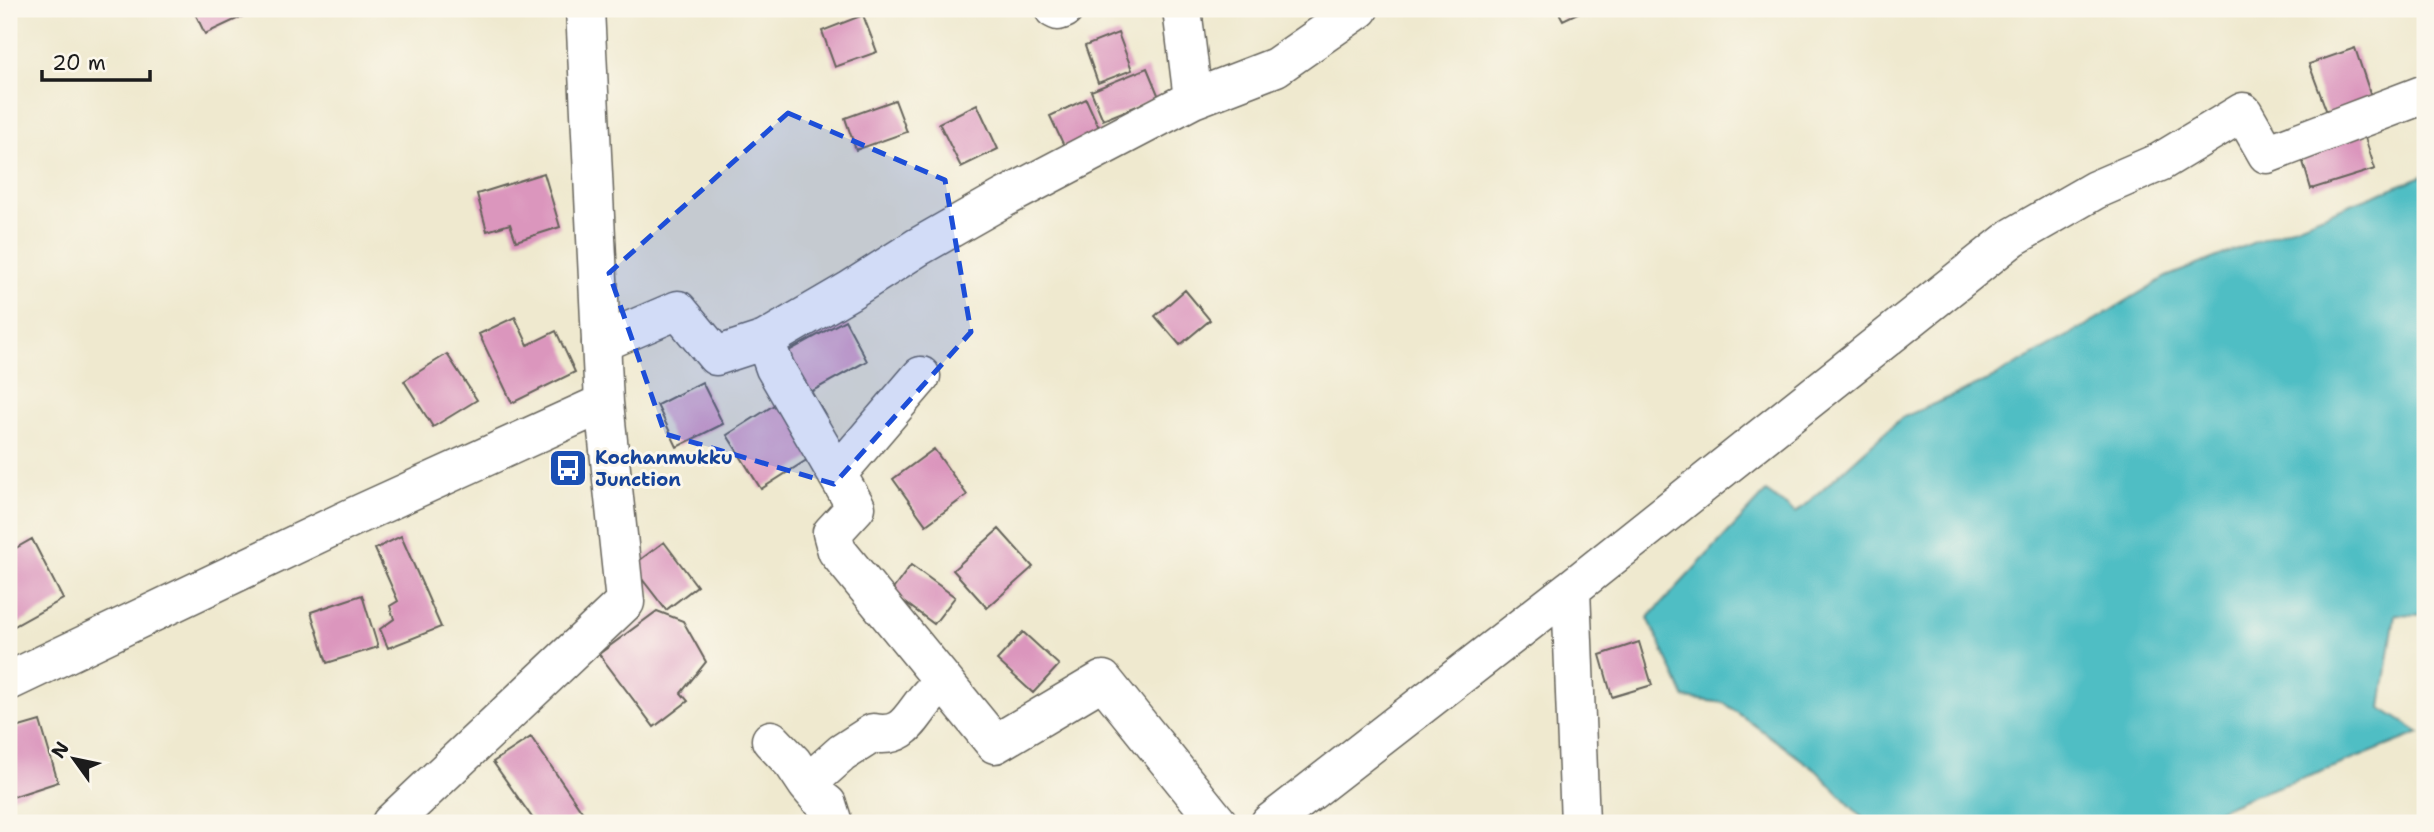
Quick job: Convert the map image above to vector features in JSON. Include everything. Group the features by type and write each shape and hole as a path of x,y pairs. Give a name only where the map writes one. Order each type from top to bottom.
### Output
{"street":[{"path":"391,823 625,602 604,403 585,9"},
{"path":"1054,9 1064,9"},
{"path":"1182,9 1193,99"},
{"path":"601,343 678,310 716,356 765,341 993,204 1193,99 1276,67 1359,9"},
{"path":"1270,823 1571,589 2013,237 2095,190 2160,162 2243,112 2267,154 2425,94"},
{"path":"765,341 775,368 856,507 832,533 837,551 995,744 1103,680 1218,823"},
{"path":"838,473 921,376"},
{"path":"9,681 351,518 604,403"},
{"path":"1571,589 1580,823"},
{"path":"807,785 842,753 873,733 884,735 901,730 944,682"},
{"path":"771,740 793,763 817,797 827,804 832,819"},
{"path":"1167,760 1191,823"}],"highlighted area":[{"path":"788,113 945,180 971,332 834,484 665,434 609,273"}],"water":[{"path":"2425,175 2425,615 2395,614 2381,708 2420,733 2254,795 2189,823 1867,823 1817,771 1724,703 1685,698 1648,618 1766,492 1796,513 1901,418 1985,382 2166,277"}],"building":[{"path":"193,9 253,9 254,11 205,34"},
{"path":"1557,9 1586,9 1563,20"},
{"path":"863,15 877,52 835,67 822,31"},
{"path":"1118,33 1132,70 1098,83 1085,46"},
{"path":"2355,48 2372,99 2328,115 2309,64"},
{"path":"1147,68 1159,97 1103,120 1091,91"},
{"path":"1086,99 1101,132 1066,150 1050,116"},
{"path":"895,100 907,132 856,150 845,118"},
{"path":"977,104 998,149 961,167 939,123"},
{"path":"2362,128 2375,169 2311,189 2299,148"},
{"path":"544,173 560,227 516,241 510,224 487,231 477,194"},
{"path":"1185,290 1210,320 1180,345 1155,316"},
{"path":"515,317 528,345 556,331 575,372 512,403 479,334"},
{"path":"845,320 867,361 807,394 785,353"},
{"path":"447,354 477,400 433,427 404,381"},
{"path":"702,382 723,424 677,447 657,405"},
{"path":"782,400 816,454 761,489 727,435"},
{"path":"934,449 967,495 926,525 893,479"},
{"path":"999,529 1033,567 987,608 953,570"},
{"path":"401,536 441,627 388,648 380,629 394,619 390,606 398,601 375,549"},
{"path":"32,539 63,599 9,629 9,552"},
{"path":"664,542 697,586 666,610 632,566"},
{"path":"911,565 955,597 934,624 891,592"},
{"path":"362,595 378,647 327,663 311,612"},
{"path":"657,611 683,621 706,662 681,693 688,701 654,727 599,654"},
{"path":"1023,632 1059,665 1033,693 997,660"},
{"path":"1639,642 1652,685 1612,697 1600,655"},
{"path":"40,721 58,782 9,798 9,730"},
{"path":"531,737 583,813 565,823 536,823 493,762"}],"place":[{"name":"Kochanmukku Junction","path":"568,468"}]}
